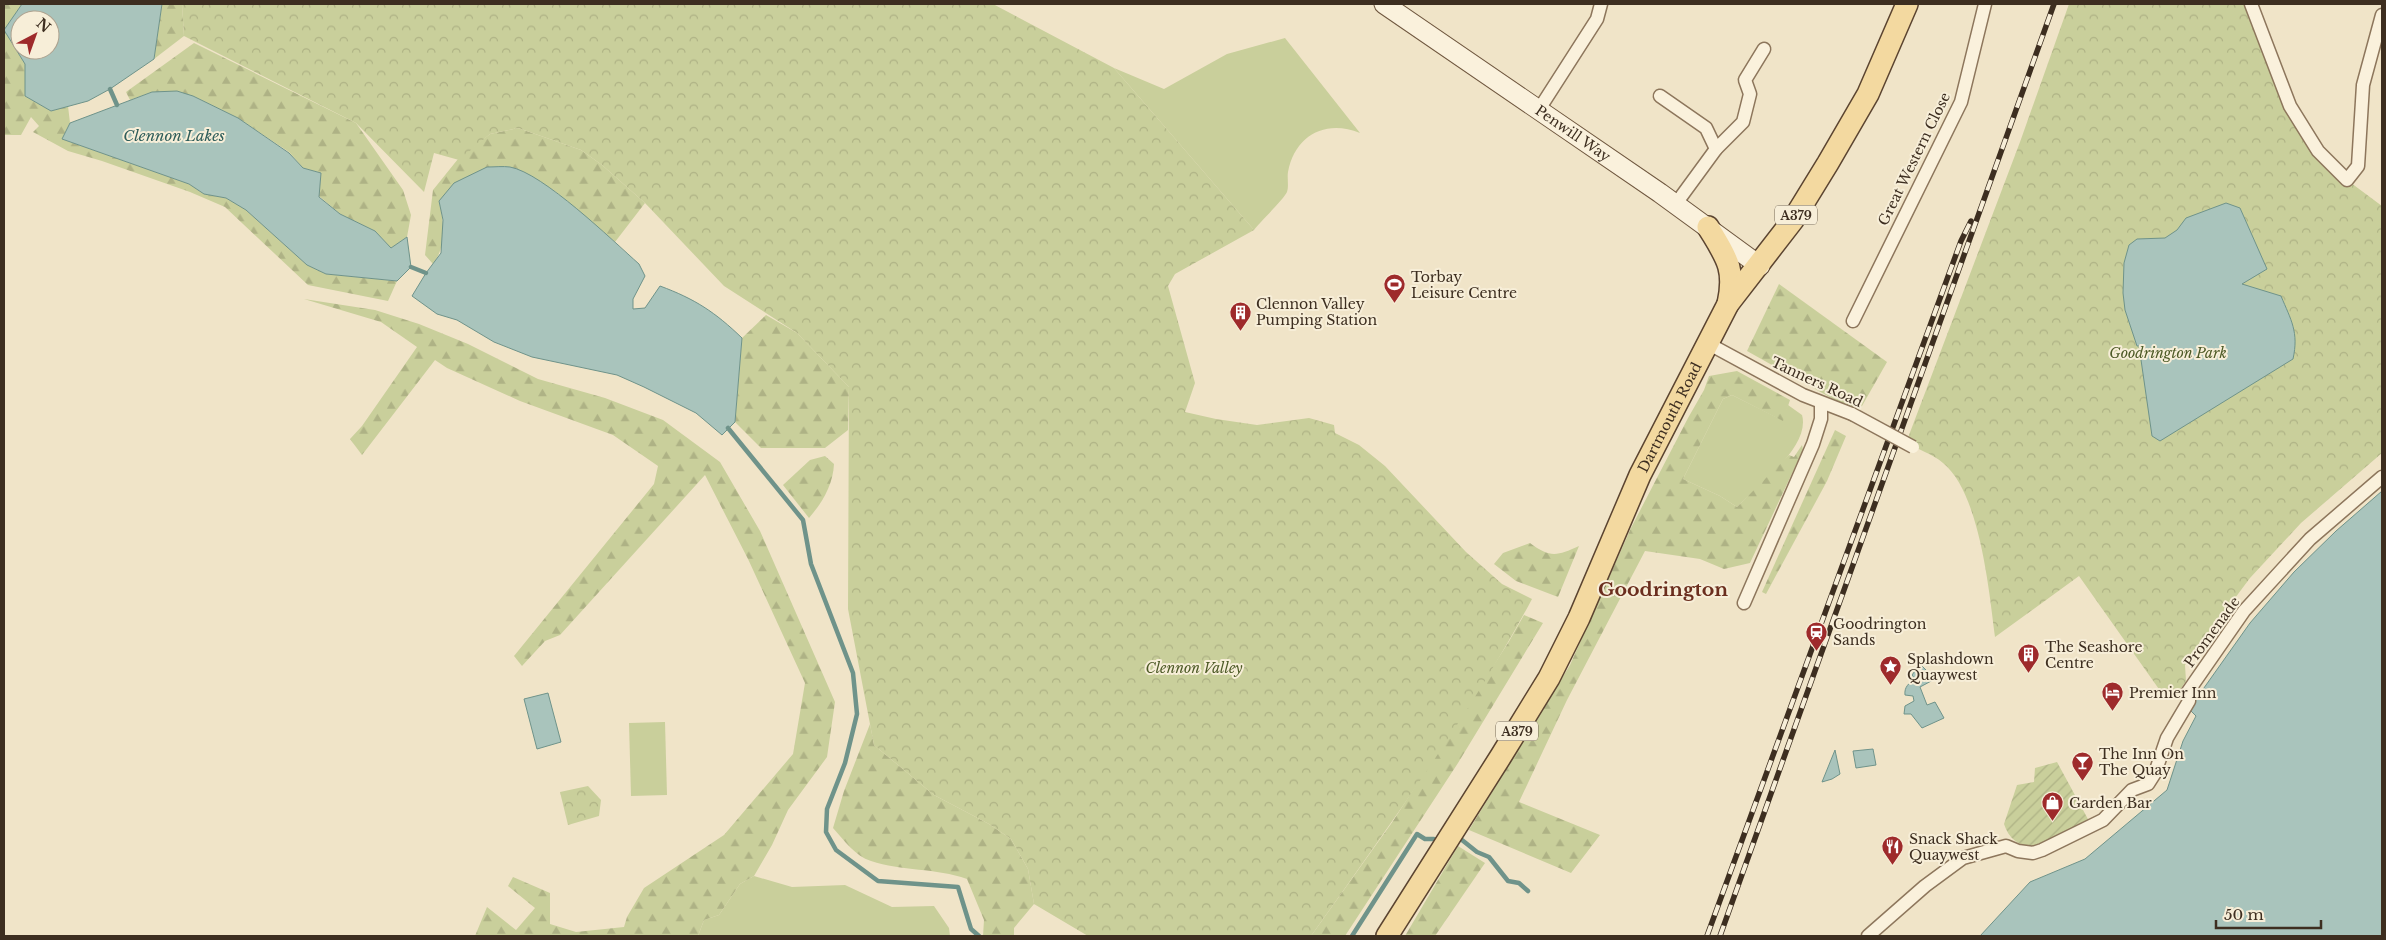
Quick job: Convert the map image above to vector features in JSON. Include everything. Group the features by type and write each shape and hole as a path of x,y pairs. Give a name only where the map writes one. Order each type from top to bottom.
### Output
{"main road":[{"name":"Dartmouth Road","path":"1387,936 1548,678 1578,618 1640,474 1709,344 1728,304 1760,266 1793,220 1868,94 1908,4"},
{"name":"A379","path":"1708,227 1726,258 1731,274 1733,283 1728,304"}],"street":[{"name":"Penwill Way","path":"1384,4 1708,227 1760,266"},
{"path":"1538,111 1597,19 1601,4"},
{"name":"Great Western Close","path":"1853,321 1961,102 1985,4"},
{"path":"2251,4 2290,106 2318,151 2347,180 2358,166 2363,85 2382,15"},
{"path":"1675,205 1716,149 1743,122 1750,94 1745,80 1764,48"},
{"path":"1660,96 1706,128 1716,149"},
{"name":"Tanners Road","path":"1709,344 1821,403 1838,407 1913,447"},
{"path":"1744,603 1813,444 1821,419 1821,403"},
{"name":"Promenade","path":"1868,936 1925,886 1963,858 2006,846 2018,851 2033,853 2042,850 2103,820 2132,790 2148,784 2155,773 2167,738 2187,706 2189,701 2187,693 2244,611 2310,539 2382,477"}],"green space":[{"path":"4,4 22,4 18,10 10,10 10,21 4,30"},
{"path":"162,4 182,4 184,36 154,59"},
{"name":"Clennon Valley","path":"182,4 993,4 1114,68 1254,230 1175,274 1168,286 1195,383 1185,412 1257,425 1309,418 1334,425 1335,433 1359,445 1385,466 1466,552 1502,584 1532,599 1508,643 1455,729 1311,936 1088,936 1034,904 1028,869 1011,839 989,824 934,795 874,745 848,609 849,387 797,333 724,286 645,203 602,165 581,150 518,128 490,134 459,160 434,153 424,192 356,123 184,36"},
{"name":"Goodrington Park","path":"2069,4 2251,4 2290,106 2347,180 2382,206 2382,453 2301,523 2250,578 2185,665 2186,681 2175,697 2165,689 2161,692 2079,576 1995,637 1981,544 1966,496 1956,477 1943,463 1930,454 1906,443 2020,142"},
{"path":"4,30 10,40 10,60 23,60 25,64 25,96 51,111 68,106 70,123 62,139 189,184 204,194 226,198 246,210 307,265 326,274 397,281 388,301 308,285 225,207 190,192 68,151 33,132 39,126 31,117 21,135 4,135"},
{"path":"1285,38 1360,133 1347,129 1324,129 1314,133 1305,140 1297,148 1292,159 1288,172 1287,192 1254,230 1114,68 1164,89 1227,54"},
{"path":"194,43 356,123 403,190 411,215 407,237 391,248 375,231 340,214 319,196 321,173 303,168 289,152 238,118 193,96 152,92 130,100 126,92"},
{"path":"518,128 581,150 602,165 645,203 615,242 556,192 532,177 439,201 443,234 441,250 433,264 425,255 433,190 458,159 490,134"},
{"path":"1779,284 1887,362 1858,413 1747,351"},
{"path":"304,299 375,310 419,324 468,344 538,379 605,398 663,420 720,462 760,531 835,702 827,757 788,810 772,845 754,876 740,884 719,915 704,920 698,936 475,936 487,907 516,930 535,908 508,886 513,877 550,893 550,924 576,932 624,927 627,917 644,888 724,835 793,754 805,683 748,559 705,475 560,635 545,641 522,666 514,656 654,484 658,466 613,435 520,401 447,368 435,360 362,455 350,439 362,426 417,347 381,322"},
{"path":"766,315 797,333 849,387 848,430 825,448 761,448 735,422 742,338"},
{"path":"1737,371 1790,400 1783,421 1732,395 1723,399 1683,479 1720,496 1737,507 1789,455 1794,457 1802,445 1803,450 1750,563 1724,569 1700,559 1645,551 1567,700 1519,802 1600,835 1571,873 1469,830 1570,665 1631,528 1704,390 1709,376"},
{"path":"1732,395 1782,420 1788,405 1802,415 1803,427 1791,452 1769,477 1737,507 1720,496 1683,479 1723,399"},
{"path":"1835,430 1846,436 1827,481 1766,594 1762,592"},
{"path":"825,456 834,464 833,472 822,500 809,518 783,485 810,460"},
{"path":"1530,543 1543,551 1554,554 1579,546 1558,597 1516,581 1494,564 1503,553"},
{"path":"1524,615 1543,623 1458,763 1345,936 1311,936 1393,821 1508,643"},
{"path":"665,722 667,795 631,796 629,723"},
{"path":"870,724 874,745 934,795 989,824 1011,839 1028,869 1034,904 1014,928 1014,936 983,936 984,920 967,879 955,875 882,864 865,859 855,852 833,828 844,791"},
{"path":"2057,762 2089,821 2033,848 2023,845 2011,837 2004,824 2017,785 2034,782 2035,768"},
{"path":"588,786 601,800 599,816 568,825 560,792"},
{"path":"1458,846 1485,863 1435,936 1405,936"},
{"path":"754,876 792,887 845,885 892,907 934,906 949,928 950,936 698,936 704,920 719,915 740,884"}],"water":[{"path":"22,4 162,4 154,59 110,89 88,101 51,111 25,96 25,64 23,60 60,60 60,10 18,10"},
{"path":"10,21 10,40 4,30"},
{"name":"Clennon Lakes","path":"177,91 193,96 238,118 289,153 303,168 321,173 319,197 340,214 375,231 391,248 407,237 411,267 397,281 326,274 307,265 246,210 226,198 204,194 189,184 62,139 70,123 152,92"},
{"path":"487,167 510,167 540,181 595,224 639,264 645,276 633,299 633,309 645,308 660,286 704,307 742,338 735,422 722,435 696,413 644,387 617,375 532,357 494,342 457,320 437,314 412,296 441,253 443,220 439,201 454,183"},
{"path":"2226,203 2240,208 2267,269 2242,284 2281,296 2293,326 2295,350 2293,359 2160,441 2152,436 2139,346 2137,346 2125,310 2123,293 2124,263 2129,245 2137,239 2165,238 2177,230 2186,218"},
{"path":"2382,491 2382,936 1980,936 2030,882 2085,859 2167,790 2183,741 2196,716 2189,709 2250,623 2294,572 2336,531"},
{"path":"1920,664 1935,679 1920,687 1927,705 1935,702 1944,718 1922,728 1911,714 1904,714 1905,706 1914,701 1913,696 1905,695 1905,690 1915,679 1912,675"},
{"path":"548,693 561,742 537,749 524,699"},
{"path":"1873,749 1876,765 1856,768 1853,751"},
{"path":"1835,750 1840,774 1822,782"}],"waterway":[{"path":"110,89 117,105"},
{"path":"411,267 426,273"},
{"path":"728,428 803,520 811,564 853,673 857,714 845,763 827,809 826,832 836,850 878,881 958,887 971,929 979,936"},
{"path":"1352,936 1417,834 1425,839 1434,839"},
{"path":"1462,840 1477,852 1489,857 1508,881 1519,883 1528,891"}],"railway":[{"path":"1720,936 2054,4"},
{"path":"1707,936 1961,241 1971,221"}],"place":[{"name":"Torbay Leisure Centre","path":"1395,304"},
{"name":"Clennon Valley Pumping Station","path":"1240,331"},
{"name":"Goodrington Sands","path":"1817,651"},
{"name":"The Seashore Centre","path":"2029,674"},
{"name":"Splashdown Quaywest","path":"1891,686"},
{"name":"Premier Inn","path":"2113,712"},
{"name":"The Inn On The Quay","path":"2083,781"},
{"name":"Garden Bar","path":"2053,822"},
{"name":"Snack Shack Quaywest","path":"1893,866"}],"district":[{"name":"Goodrington","path":"1663,589"}]}
